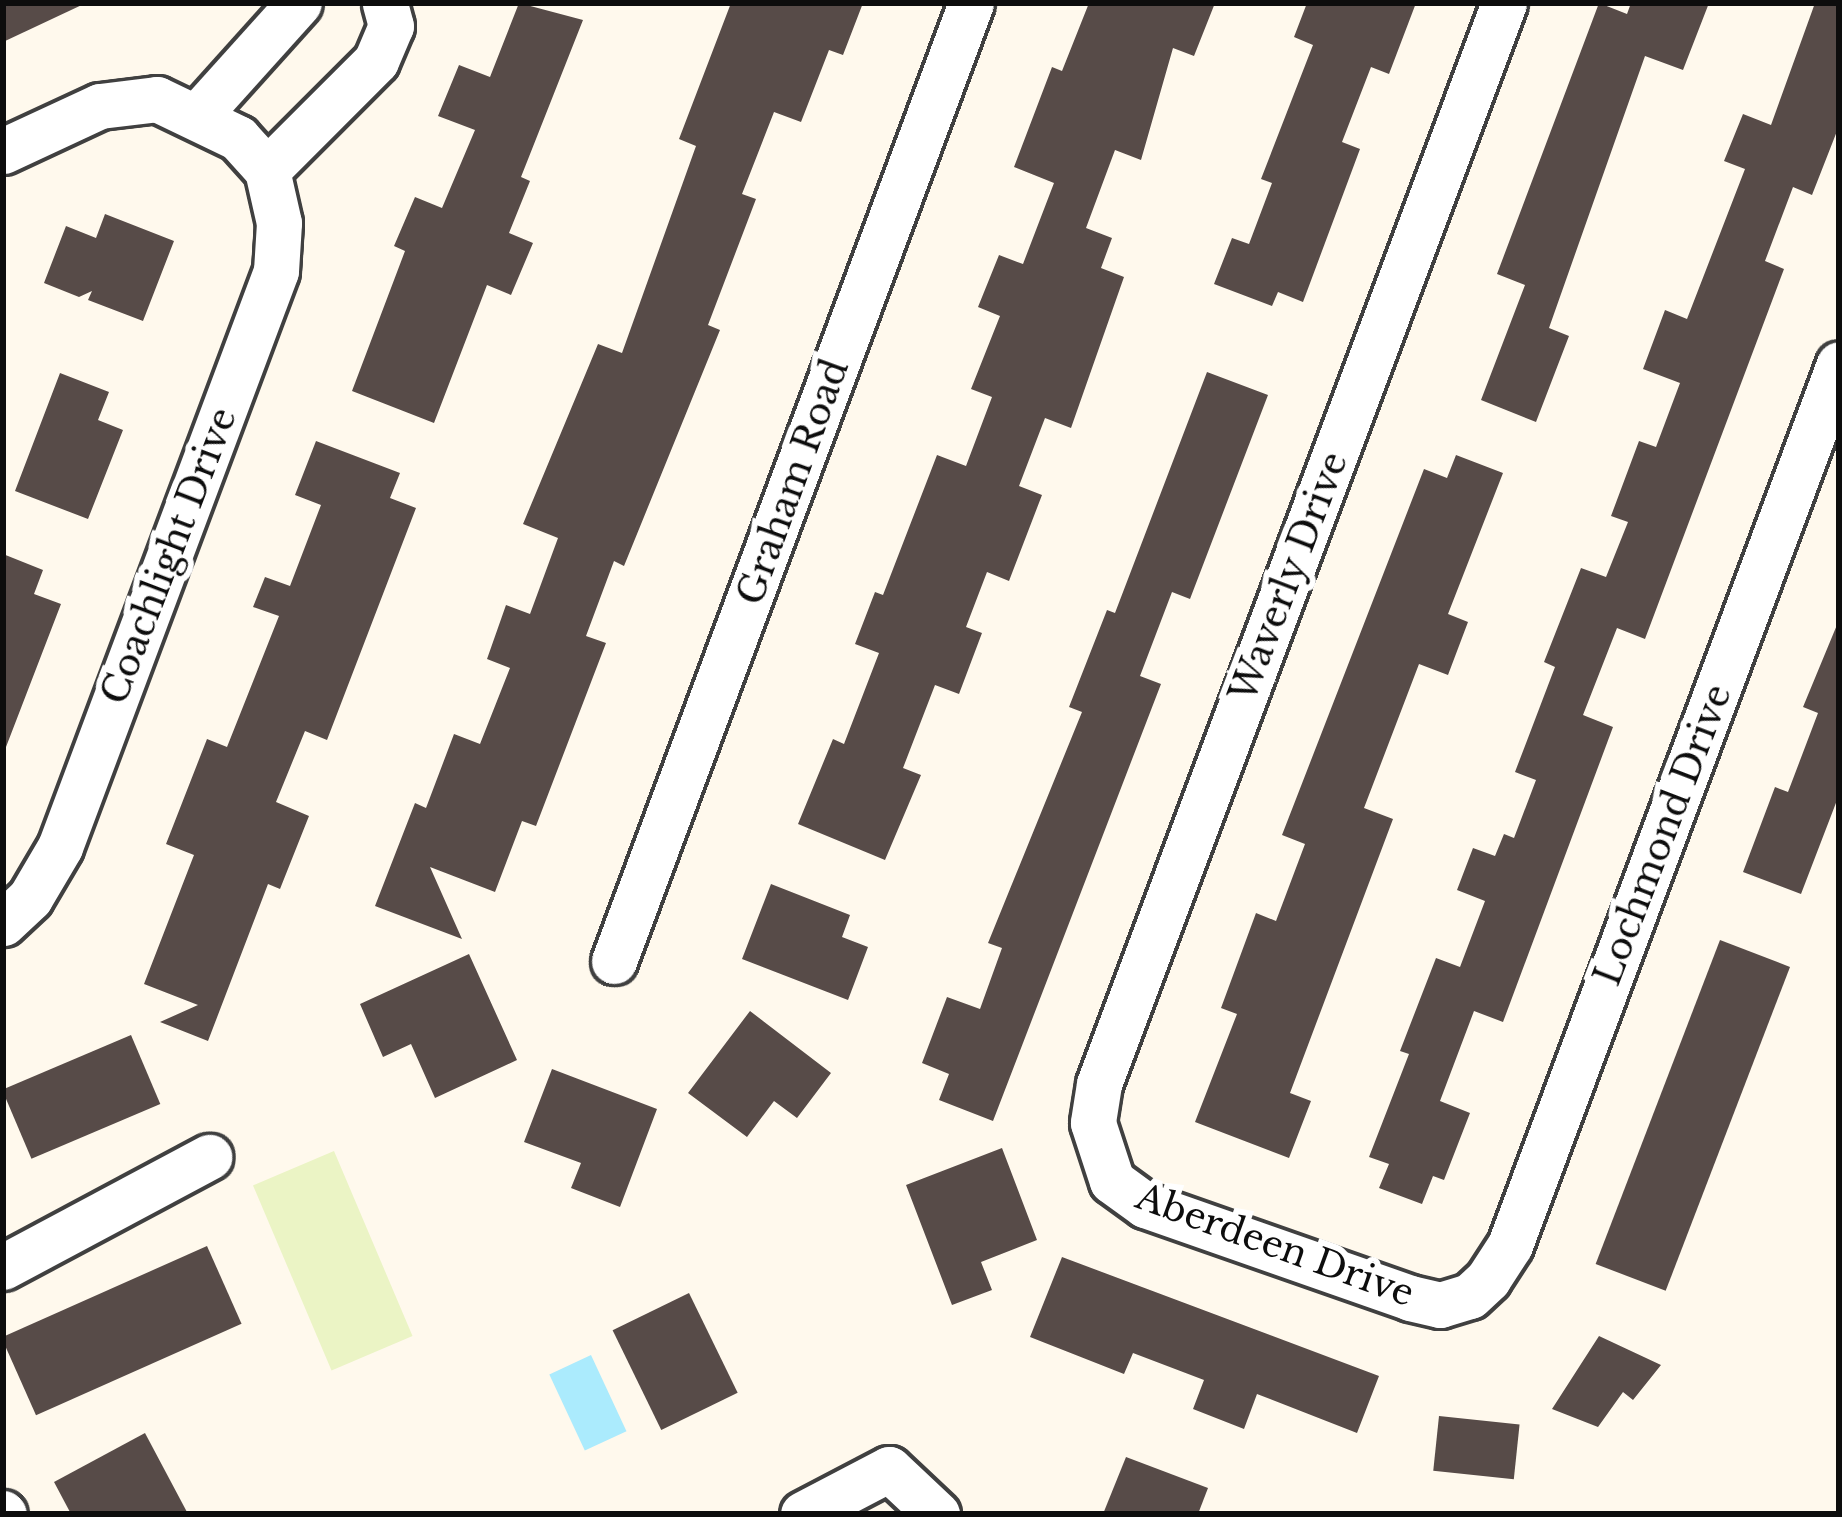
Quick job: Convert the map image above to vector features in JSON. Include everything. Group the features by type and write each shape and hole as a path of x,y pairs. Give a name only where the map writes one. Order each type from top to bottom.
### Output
{"street":[{"path":"199,114 299,3"},
{"path":"3,151 100,106 157,99 199,114 238,138 267,170 376,62 391,26 385,3"},
{"name":"Graham Road","path":"614,961 971,3"},
{"name":"Waverly Drive","path":"1097,1154 1099,1084 1504,3"},
{"name":"Coachlight Drive","path":"3,923 30,898 59,847 276,271 279,223 267,170"},
{"name":"Lochmond Drive","path":"1470,1296 1510,1245 1839,364"},
{"name":"Aberdeen Drive","path":"1097,1154 1112,1181 1145,1205 1410,1298 1440,1305 1470,1296"},
{"path":"3,1267 209,1157"},
{"path":"803,1514 889,1469 937,1514"}],"green space":[{"path":"334,1151 413,1336 332,1370 253,1185"}],"water":[{"path":"591,1355 626,1431 585,1451 549,1374"}],"building":[{"path":"3,3 86,3 3,42"},
{"path":"519,3 583,20 521,177 530,181 509,233 533,243 511,295 487,285 434,423 352,391 405,251 394,246 415,197 442,208 475,130 438,116 459,65 490,77"},
{"path":"731,3 863,3 843,55 829,50 801,122 774,112 742,194 756,199 708,325 720,330 624,566 614,561 586,636 606,643 536,826 522,821 495,892 430,867 462,939 375,906 415,803 426,808 454,734 480,744 510,668 487,659 506,605 530,614 558,538 523,524 598,344 622,353 696,146 679,139"},
{"path":"1089,3 1215,3 1194,56 1173,48 1141,160 1115,150 1086,228 1112,238 1101,268 1124,277 1071,428 1045,418 1019,486 1042,495 1009,581 987,572 966,627 982,633 959,694 935,685 903,768 921,775 885,860 798,824 833,739 844,744 879,653 855,644 875,592 883,595 937,455 966,466 992,397 971,389 1000,316 978,307 999,255 1023,264 1054,183 1014,167 1052,67 1062,71"},
{"path":"1307,3 1416,3 1389,74 1371,67 1342,142 1360,149 1303,302 1278,292 1272,306 1214,284 1232,238 1249,244 1272,183 1261,179 1313,45 1294,37"},
{"path":"1599,3 1627,14 1631,3 1709,3 1683,70 1645,56 1549,328 1569,336 1536,422 1481,400 1525,285 1497,274"},
{"path":"1815,3 1839,3 1839,126 1812,195 1793,187 1765,261 1784,269 1645,639 1617,628 1583,715 1613,727 1503,1022 1474,1011 1440,1101 1470,1113 1444,1180 1433,1176 1422,1204 1379,1188 1389,1164 1369,1157 1409,1054 1400,1051 1436,958 1460,967 1485,901 1457,890 1473,848 1495,856 1504,834 1514,838 1536,780 1515,772 1555,667 1544,662 1581,568 1606,577 1628,522 1611,516 1639,441 1656,447 1680,383 1643,369 1665,310 1687,319 1745,169 1724,161 1743,114 1771,125"},
{"path":"105,214 174,241 143,321 88,300 92,291 79,297 44,283 66,226 96,238"},
{"path":"1207,372 1268,395 1190,599 1172,592 1140,676 1161,684 993,1121 939,1100 949,1074 922,1063 947,997 980,1009 1002,948 988,943 1082,712 1069,707 1107,610 1115,613"},
{"path":"60,373 109,392 98,420 123,430 88,519 15,491"},
{"path":"316,441 400,473 390,498 416,508 327,740 305,731 276,802 309,816 280,889 268,884 208,1041 160,1022 198,1005 144,984 194,855 166,844 207,739 227,747 279,616 253,607 265,577 290,586 321,505 295,495"},
{"path":"1456,455 1503,473 1448,614 1468,622 1448,675 1419,664 1364,808 1393,819 1290,1093 1311,1101 1289,1158 1195,1122 1237,1014 1221,1008 1256,913 1276,921 1305,844 1282,835 1424,469 1447,478"},
{"path":"3,554 43,570 34,594 61,604 6,747"},
{"path":"1839,620 1839,795 1801,894 1743,872 1775,787 1788,792 1818,713 1803,707"},
{"path":"771,884 850,915 842,937 868,947 848,1000 742,959"},
{"path":"1720,940 1790,967 1666,1291 1596,1264"},
{"path":"469,954 517,1060 435,1098 411,1044 383,1057 360,1004"},
{"path":"750,1011 831,1073 797,1118 774,1101 747,1137 688,1093"},
{"path":"131,1035 160,1104 31,1159 3,1089"},
{"path":"552,1069 657,1109 620,1207 571,1188 581,1163 524,1142"},
{"path":"1002,1148 1037,1240 981,1262 992,1290 952,1305 906,1185"},
{"path":"207,1246 242,1324 36,1415 3,1337"},
{"path":"1062,1257 1379,1376 1357,1433 1257,1394 1244,1429 1193,1409 1204,1380 1133,1353 1124,1374 1030,1337"},
{"path":"689,1293 738,1393 661,1430 613,1330"},
{"path":"1599,1336 1661,1365 1633,1400 1623,1392 1598,1427 1552,1409"},
{"path":"1439,1416 1520,1424 1514,1479 1433,1471"},
{"path":"145,1433 188,1514 71,1514 54,1482"},
{"path":"1126,1457 1208,1488 1198,1514 1103,1514"}]}
